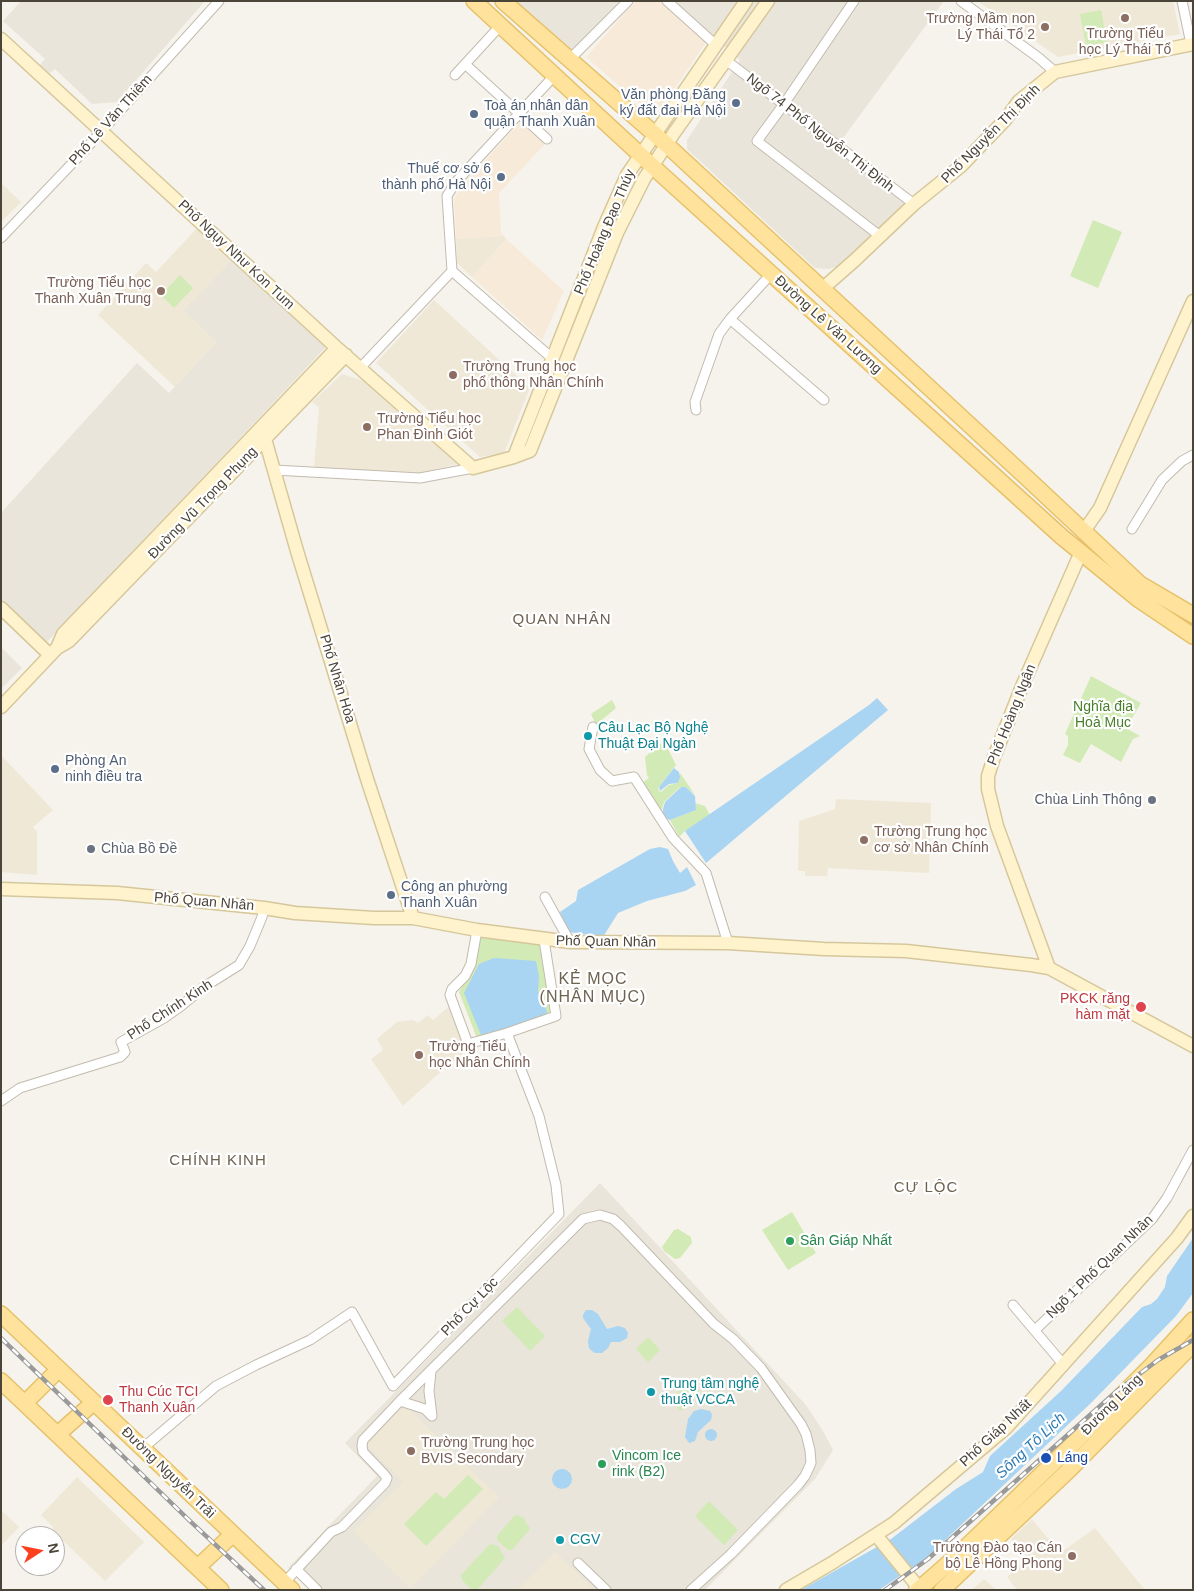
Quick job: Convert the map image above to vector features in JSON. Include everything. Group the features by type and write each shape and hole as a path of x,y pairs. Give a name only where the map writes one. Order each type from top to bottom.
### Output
{"main road":[{"name":"Đường Lê Văn Lương","path":"474,1 496,31 554,76 978,462 1138,599 1193,636"},
{"name":"Đường Lê Văn Lương","path":"506,2 569,60 667,145 1140,584 1190,615"},
{"path":"875,367 888,349"},
{"path":"1177,626 1193,631"},
{"name":"Đường Nguyễn Trãi","path":"1,1314 288,1586"},
{"name":"Đường Láng","path":"942,1590 1193,1320"},
{"name":"Đường Láng","path":"917,1589 1030,1496 1070,1469 1192,1345"},
{"path":"25,1403 58,1369"},
{"path":"1,1381 222,1590"},
{"path":"58,1434 94,1402"},
{"path":"198,1567 233,1534"}],"street":[{"name":"Phố Lê Văn Thiêm","path":"1,238 102,131 219,1"},
{"path":"569,60 628,1"},
{"path":"667,1 716,45"},
{"name":"Phố Hoàng Đạo Thúy","path":"514,457 530,451 604,227 627,175 746,1"},
{"name":"Phố Hoàng Đạo Thúy","path":"514,457 617,233 644,179 768,1"},
{"path":"854,1 757,141 880,236"},
{"path":"961,1 1039,58 1055,72"},
{"path":"1182,1 1192,44"},
{"path":"455,75 496,31"},
{"name":"Phố Ngụy Như Kon Tum","path":"1,39 341,352 473,468"},
{"name":"Phố Nguyễn Thị Định","path":"822,289 914,204 961,166 1005,120 1019,101 1055,72 1192,44"},
{"name":"Ngõ 74 Phố Nguyễn Thị Định","path":"727,60 914,204"},
{"path":"465,64 547,138"},
{"path":"554,76 455,183 447,196 452,271 558,362"},
{"path":"604,227 617,233"},
{"path":"360,367 452,271"},
{"path":"696,410 695,402 719,334 730,318 772,273"},
{"path":"1084,531 1100,508 1193,300"},
{"path":"730,318 824,400"},
{"name":"Đường Vũ Trọng Phụng","path":"192,508 265,439 341,352"},
{"name":"Đường Vũ Trọng Phụng","path":"1,707 54,652 69,642 192,508 341,352"},
{"name":"Phố Nhân Hòa","path":"265,439 297,551 367,779 413,918"},
{"path":"1132,529 1162,480 1182,461 1193,455"},
{"path":"274,470 420,478 473,468 514,457"},
{"name":"Phố Hoàng Ngân","path":"1049,968 997,826 988,789 988,776 1020,693 1081,552"},
{"path":"1,608 54,652"},
{"path":"593,727 589,749 600,770 612,781 634,778 673,838 706,873 728,943"},
{"name":"Phố Quan Nhân","path":"1,889 117,893 264,908 295,913 374,918 413,918 477,930 570,942 728,943 824,949 906,951 1049,968 1193,1046"},
{"path":"545,897 570,942"},
{"name":"Phố Chính Kinh","path":"1,1101 20,1088 120,1057 125,1052 121,1042 164,1018 204,987 239,965 256,932 264,908"},
{"path":"477,930 471,964 466,976 452,990 450,995 468,1044 556,1016 544,940"},
{"name":"Phố Cự Lộc","path":"143,1448 216,1386 310,1340 352,1312 393,1386 559,1214 556,1185 539,1116 507,1033"},
{"name":"Ngõ 1 Phố Quan Nhân","path":"1035,1330 1151,1220 1167,1198 1193,1150"},
{"path":"288,1586 296,1569 331,1532 342,1527 385,1483 387,1478 363,1452 363,1440 430,1370 583,1219 600,1215 613,1219 714,1324 733,1339 761,1368 801,1424 810,1450 810,1463 798,1485 731,1554 691,1590"},
{"name":"Phố Giáp Nhất","path":"786,1590 878,1538 1006,1428 1177,1238 1193,1216"},
{"path":"1013,1305 1063,1364"},
{"path":"400,1401 425,1409 432,1416 429,1391 430,1370"},
{"path":"878,1538 917,1589"},
{"path":"578,1563 606,1590"},
{"path":"296,1569 317,1590"}],"shaded area":[{"path":"21,1 205,1 117,102 92,104 55,69 46,76 37,68 45,59 3,21"},
{"path":"514,1 621,1 573,54"},
{"path":"636,1 662,1 707,41 662,107 647,110 586,57"},
{"path":"672,1 944,1 835,149 906,204 836,267 829,269 815,268 687,149 687,140 740,60"},
{"path":"977,1 1173,1 1180,34 1058,57"},
{"path":"522,120 546,143 499,193 501,232 504,236 456,239 454,199 461,187"},
{"path":"1,183 21,202 1,222"},
{"name":"Trường Tiểu học Thanh Xuân Trung","path":"200,225 234,257 184,311 216,342 175,387 98,315 146,263 156,272"},
{"path":"504,236 506,239 472,277 457,263 456,239"},
{"path":"506,239 564,291 542,340 472,277"},
{"path":"234,257 328,345 44,645 1,603 1,513 137,363 169,393 216,342 183,311"},
{"name":"Trường Trung học phổ thông Nhân Chính","path":"434,300 530,388 504,453 480,457 376,363"},
{"name":"Trường Tiểu học Phan Đình Giót","path":"342,374 368,382 458,464 420,473 314,467 319,407 312,402"},
{"path":"1,647 22,668 1,689"},
{"path":"1,755 53,810 33,827 37,831 37,875 1,872"},
{"name":"Trường Trung học cơ sở Nhân Chính","path":"836,799 931,803 929,873 828,868 827,876 805,876 805,871 798,871 799,821 835,809"},
{"name":"Trường Tiểu học Nhân Chính","path":"451,1005 467,1050 403,1106 371,1059 383,1050 377,1039 397,1022 413,1020 418,1023 428,1015 433,1020"},
{"path":"600,1183 806,1405 833,1450 815,1479 705,1590 312,1590 288,1568 377,1476 345,1443"},
{"path":"404,1404 499,1497 410,1589 353,1531 403,1482 367,1445"},
{"path":"77,1477 144,1542 105,1581 65,1543 65,1526 52,1526 41,1515"},
{"path":"1,1510 18,1526 15,1526 15,1531 1,1546"},
{"name":"Trường Đào tạo Cán bộ Lê Hồng Phong","path":"1032,1519 1060,1553 1095,1528 1145,1590 1017,1590 1007,1577 1028,1559 1011,1539"},
{"path":"555,1552 595,1590 517,1590"},
{"path":"984,1579 997,1590 972,1590"}],"green space":[{"path":"1101,10 1107,42 1086,46 1080,14"},
{"path":"1093,220 1122,232 1098,288 1070,276"},
{"path":"180,275 193,288 174,308 161,295"},
{"name":"Nghĩa địa Hoả Mục","path":"1091,676 1141,703 1126,728 1140,736 1133,739 1121,762 1091,744 1080,763 1063,755 1068,745 1068,736 1065,734"},
{"path":"612,700 616,708 596,725 591,714"},
{"path":"664,741 676,765 658,788 659,791 661,792 669,785 678,783 680,773 695,795 686,787 680,787 664,802 661,813 639,785 649,778 645,757"},
{"path":"695,803 705,806 711,817 685,831 679,837 670,820 696,810"},
{"path":"479,933 541,944 555,1015 477,1038 459,992 475,962"},
{"name":"Sân Giáp Nhất","path":"792,1212 816,1253 788,1270 762,1230"},
{"path":"678,1229 691,1237 692,1243 680,1258 675,1259 664,1251 662,1247 674,1230"},
{"path":"517,1307 545,1336 530,1351 502,1321"},
{"path":"648,1337 660,1350 648,1362 636,1349"},
{"path":"689,1380 700,1391 681,1411 670,1401"},
{"path":"468,1475 483,1489 426,1546 404,1524 436,1492 444,1499"},
{"path":"709,1501 738,1530 724,1545 695,1516"},
{"path":"515,1515 523,1517 530,1529 512,1550 508,1550 497,1540 497,1536"},
{"path":"490,1544 498,1546 505,1558 477,1590 471,1589 462,1580 461,1575"}],"water":[{"path":"877,698 888,710 706,863 685,831"},
{"path":"674,768 679,772 678,783 669,784 660,791 659,787"},
{"path":"681,787 686,787 695,796 696,810 670,820 663,817 662,813 665,802"},
{"path":"660,847 668,849 680,873 687,867 696,885 685,891 647,901 618,913 603,937 569,932 560,912 576,901 578,890 650,849"},
{"path":"494,958 536,961 539,976 538,992 544,999 547,1013 528,1022 481,1035 464,993 479,964"},
{"name":"Sông Tô Lịch","path":"1193,1238 1193,1293 1176,1316 1091,1403 925,1559 879,1590 801,1590 891,1539 956,1489 983,1472 990,1456 1061,1391 1142,1307 1151,1304 1157,1299 1165,1287 1167,1276"},
{"path":"586,1310 592,1310 598,1314 607,1329 618,1326 625,1328 628,1333 627,1338 620,1342 611,1342 602,1353 592,1351 589,1348 588,1341 591,1329 583,1318"},
{"path":"701,1409 710,1411 712,1415 711,1420 698,1432 695,1441 689,1443 685,1437 688,1419 694,1411"},
{"path":"713,1429 716,1430 716,1440 709,1441 706,1440 705,1433 706,1430"},
{"path":"562,1469 569,1472 572,1479 569,1486 562,1489 555,1486 552,1479 555,1472"}],"railway":[{"path":"1,1338 264,1590"},
{"path":"885,1590 928,1559 1117,1391 1158,1360 1193,1340"}],"place":[{"name":"Trường Tiểu học Lý Thái Tổ","path":"1125,18"},
{"name":"Trường Mầm non Lý Thái Tổ 2","path":"1045,27"},
{"name":"Văn phòng Đăng ký đất đai Hà Nội","path":"736,103"},
{"name":"Toà án nhân dân quận Thanh Xuân","path":"474,114"},
{"name":"Thuế cơ sở 6 thành phố Hà Nội","path":"501,177"},
{"name":"Trường Tiểu học Thanh Xuân Trung","path":"161,291"},
{"name":"Trường Trung học phổ thông Nhân Chính","path":"453,375"},
{"name":"Trường Tiểu học Phan Đình Giót","path":"367,427"},
{"name":"Câu Lạc Bộ Nghệ Thuật Đại Ngàn","path":"588,736"},
{"name":"Phòng An ninh điều tra","path":"55,769"},
{"name":"Chùa Linh Thông","path":"1152,800"},
{"name":"Trường Trung học cơ sở Nhân Chính","path":"864,840"},
{"name":"Chùa Bồ Đề","path":"91,849"},
{"name":"Công an phường Thanh Xuân","path":"391,895"},
{"name":"PKCK răng hàm mặt","path":"1141,1007"},
{"name":"Trường Tiểu học Nhân Chính","path":"419,1055"},
{"name":"Sân Giáp Nhất","path":"790,1241"},
{"name":"Trung tâm nghệ thuật VCCA","path":"651,1392"},
{"name":"Thu Cúc TCI Thanh Xuân","path":"108,1400"},
{"name":"Trường Trung học BVIS Secondary","path":"411,1451"},
{"name":"Láng","path":"1046,1458"},
{"name":"Vincom Ice rink (B2)","path":"602,1464"},
{"name":"CGV","path":"560,1540"},
{"name":"Trường Đào tạo Cán bộ Lê Hồng Phong","path":"1072,1556"}],"district":[{"name":"QUAN NHÂN","path":"562,620"},
{"name":"KẺ MỌC (NHÂN MỤC)","path":"593,989"},
{"name":"CHÍNH KINH","path":"218,1161"},
{"name":"CỰ LỘC","path":"926,1188"}]}
